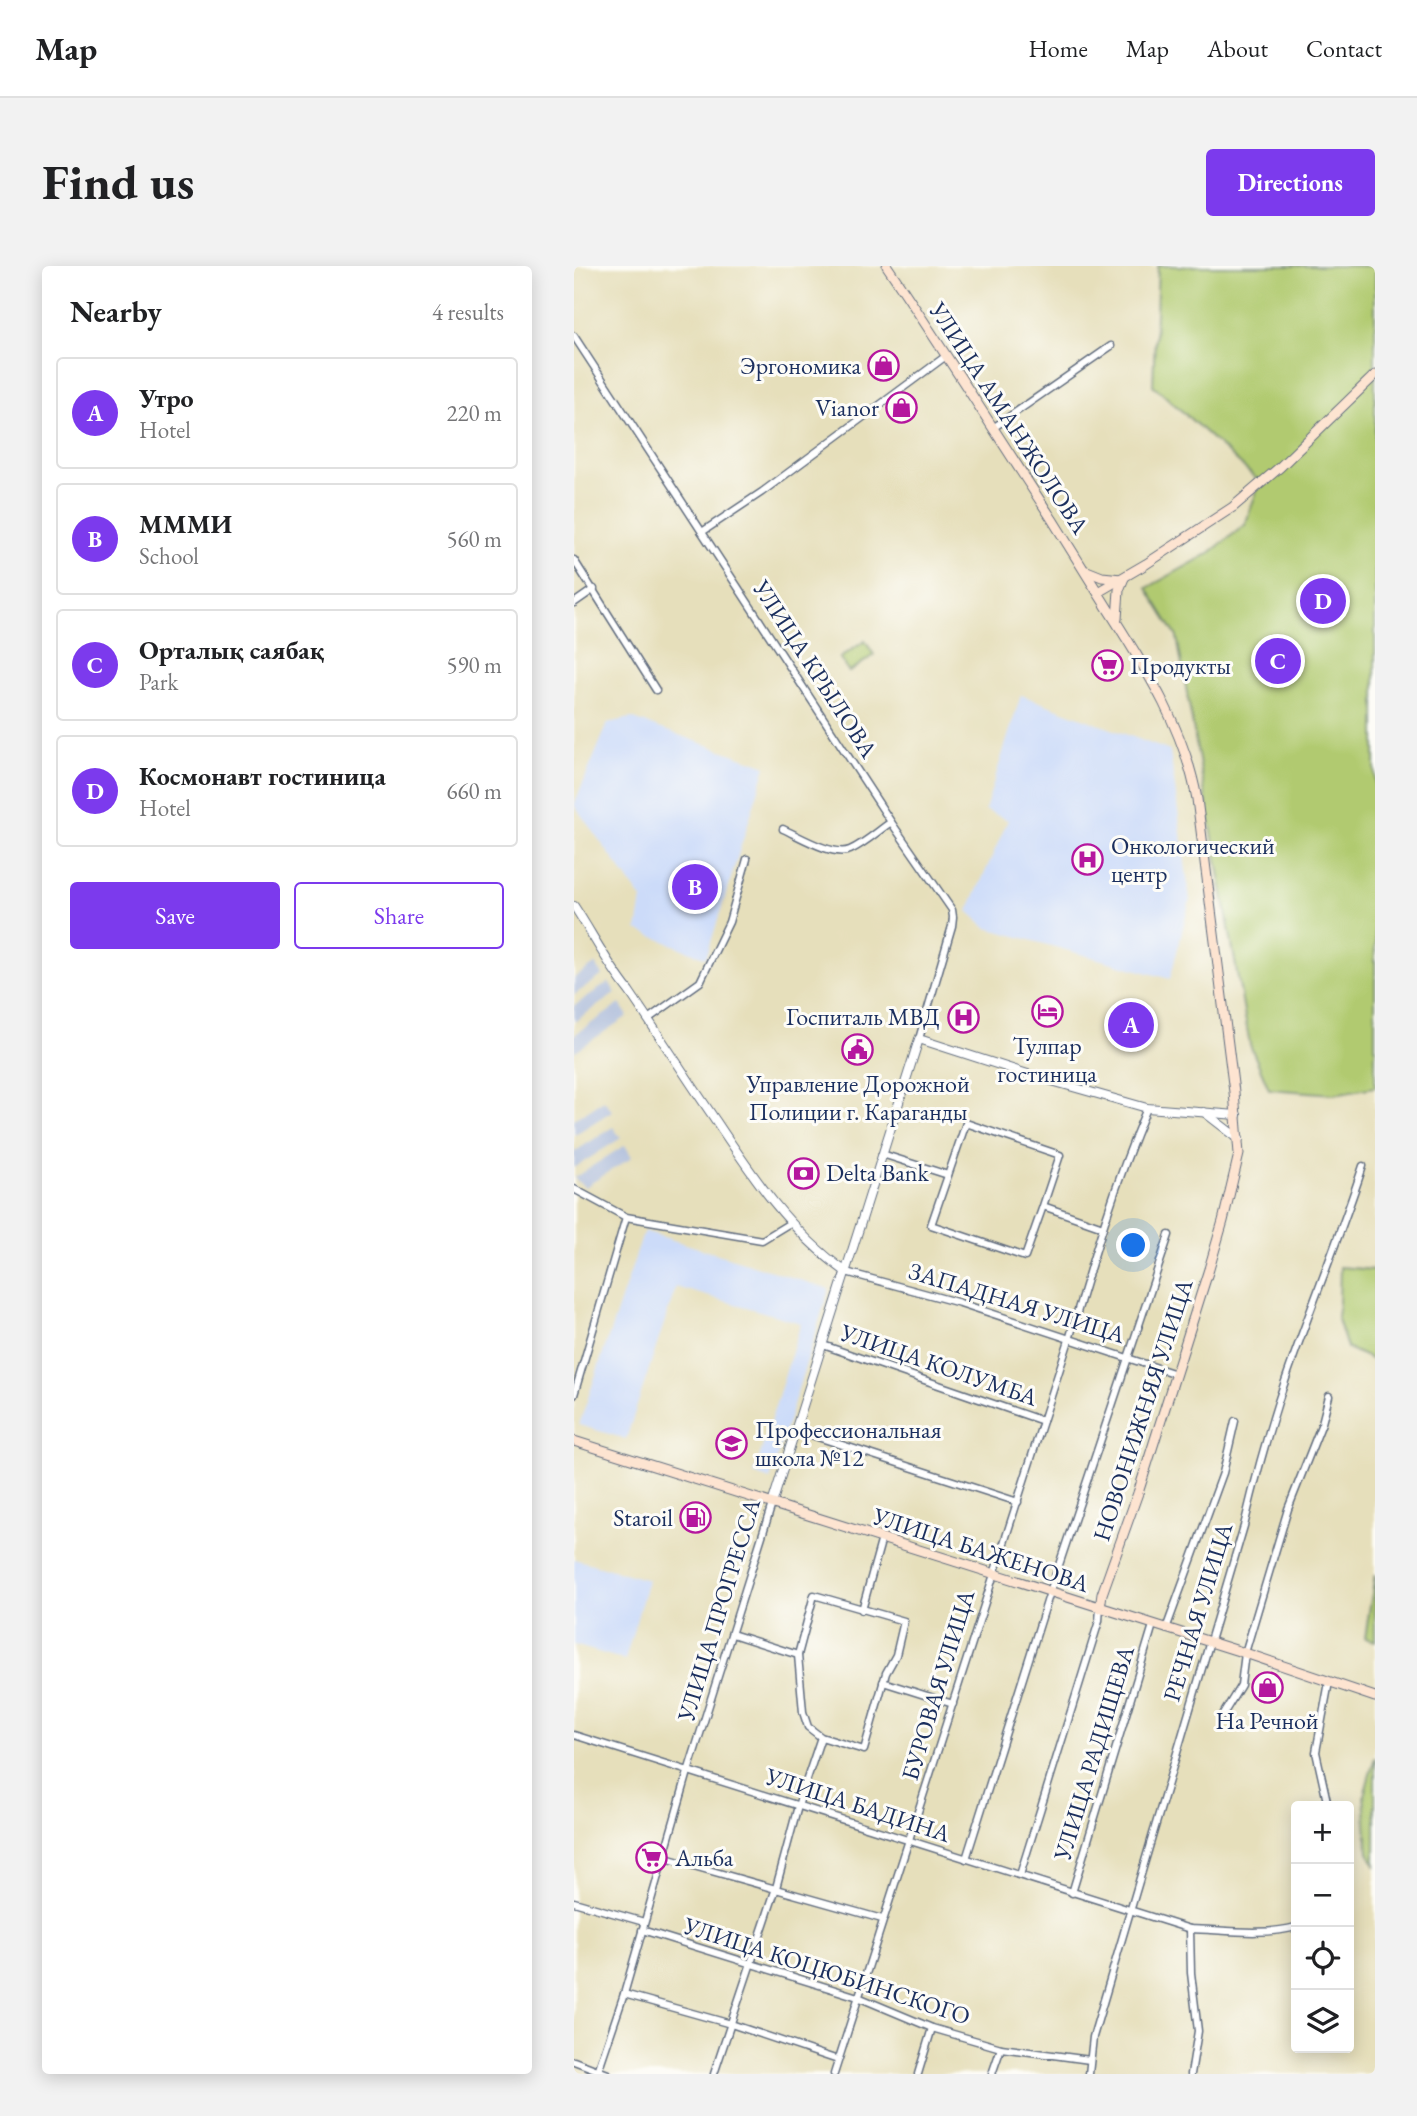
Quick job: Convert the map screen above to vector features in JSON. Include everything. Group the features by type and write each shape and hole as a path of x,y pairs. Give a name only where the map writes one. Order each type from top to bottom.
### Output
{"main road":[{"name":"УЛИЦА АМАНЖОЛОВА","path":"887,266 1117,621"},
{"path":"1098,592 1233,507 1280,467 1375,375"},
{"path":"1085,570 1102,577 1123,578"},
{"path":"1123,578 1118,590 1117,621 1165,702 1191,769 1237,1115"},
{"name":"НОВОНИЖНЯЯ УЛИЦА","path":"1100,1608 1102,1594 1138,1493 1223,1221 1237,1163 1237,1115"},
{"name":"УЛИЦА БАЖЕНОВА","path":"574,1441 1375,1696"}],"street":[{"name":"УЛИЦА КРЫЛОВА","path":"574,336 891,822 949,905 953,917 919,1039"},
{"path":"993,428 1111,346"},
{"path":"702,531 762,492 946,356"},
{"path":"574,560 656,690"},
{"path":"574,603 594,589"},
{"path":"783,829 833,851 842,852 852,849 891,822"},
{"path":"648,1019 700,982 729,922 747,859"},
{"path":"574,906 603,951 611,969 629,991 761,1189 790,1223 846,1272"},
{"path":"919,1039 1034,1076 1147,1108 1237,1115"},
{"name":"УЛИЦА ПРОГРЕССА","path":"597,2072 624,1994 688,1772 919,1039"},
{"name":"БУРОВАЯ УЛИЦА","path":"834,2074 1123,1165 1147,1108"},
{"path":"1204,1112 1239,1139"},
{"path":"966,1123 1060,1155 1043,1206 1026,1257 931,1225 966,1123"},
{"path":"882,1154 948,1175"},
{"name":"РЕЧНАЯ УЛИЦА","path":"1089,2074 1093,2037 1279,1401 1363,1166"},
{"path":"574,1189 626,1217 762,1240 790,1223"},
{"path":"1043,1206 1103,1227"},
{"path":"574,1395 626,1217"},
{"path":"966,1859 1050,1592 1169,1235"},
{"name":"ЗАПАДНАЯ УЛИЦА","path":"846,1272 960,1303 1176,1374"},
{"name":"УЛИЦА КОЛУМБА","path":"823,1345 1043,1421"},
{"path":"1222,1716 1241,1685 1245,1653 1252,1637 1288,1509 1322,1423 1329,1396"},
{"name":"УЛИЦА РАДИЩЕВА","path":"1166,1629 1223,1472 1235,1421"},
{"path":"796,1430 1018,1502"},
{"path":"862,1609 882,1538"},
{"path":"814,1595 904,1621 896,1655 883,1682 864,1750 821,1737 808,1727 803,1712 798,1655 814,1595"},
{"name":"НОВОНИЖНЯЯ УЛИЦА","path":"1020,1875 1099,1621 1100,1608"},
{"name":"УЛИЦА РАДИЩЕВА","path":"1072,1893 1153,1625"},
{"path":"732,1634 798,1655"},
{"path":"883,1682 953,1704"},
{"path":"1327,1801 1316,1752 1329,1682"},
{"name":"УЛИЦА БАДИНА","path":"574,1735 1190,1929 1252,1931 1291,1929"},
{"path":"714,2074 776,1888 798,1806 821,1737"},
{"path":"662,1857 883,1919"},
{"path":"574,1902 644,1922"},
{"path":"1190,1929 1198,2031 1191,2074"},
{"name":"УЛИЦА КОЦЮБИНСКОГО","path":"642,1930 858,1997 932,2028 1000,2048 1090,2060"},
{"path":"624,1994 731,2024 838,2060"},
{"path":"918,2074 932,2028"},
{"path":"992,2074 1000,2048"},
{"path":"574,2061 608,2074"}],"shaded area":[{"name":"Онкологический центр","path":"1021,695 1170,751 1190,900 1170,979 987,928 968,911 1008,820 985,810"},
{"path":"631,718 766,766 706,958 637,930 642,899 574,805 608,723"},
{"path":"595,964 603,975 574,995 574,978"},
{"path":"609,982 616,993 574,1022 574,1006"},
{"path":"620,1004 628,1016 574,1052 574,1035"},
{"path":"604,1100 612,1111 574,1135 574,1119"},
{"path":"613,1127 621,1138 574,1168 574,1152"},
{"path":"625,1145 632,1157 585,1187 574,1178"},
{"path":"644,1231 829,1289 770,1480 754,1474 801,1323 676,1287 626,1439 579,1425"},
{"path":"574,1559 648,1580 625,1660 574,1645"}],"green space":[{"path":"1158,266 1375,266 1375,1087 1334,1094 1269,1089 1250,1045 1177,637 1147,588 1208,554 1245,525 1260,482 1153,385"},
{"path":"865,641 874,655 849,672 840,658"},
{"path":"1340,1267 1375,1270 1375,1361 1347,1348 1337,1316"},
{"path":"1375,1574 1375,1641 1365,1638"},
{"path":"1375,1757 1375,1865 1368,1853 1364,1795"}],"place":[{"name":"Эргономика","path":"884,366"},
{"name":"Vianor","path":"902,408"},
{"name":"Космонавт гостиница","path":"1323,601"},
{"name":"Орталық саябақ","path":"1278,661"},
{"name":"Продукты","path":"1107,666"},
{"name":"Онкологический центр","path":"1088,860"},
{"name":"МММИ","path":"695,887"},
{"name":"Тулпар гостиница","path":"1047,1012"},
{"name":"Госпиталь МВД","path":"963,1017"},
{"name":"Утро","path":"1131,1025"},
{"name":"Управление Дорожной Полиции г. Караганды","path":"858,1050"},
{"name":"Delta Bank","path":"803,1173"},
{"name":"Профессиональная школа №12","path":"732,1444"},
{"name":"Staroil","path":"696,1518"},
{"name":"На Речной","path":"1267,1687"},
{"name":"Альба","path":"652,1858"}]}
